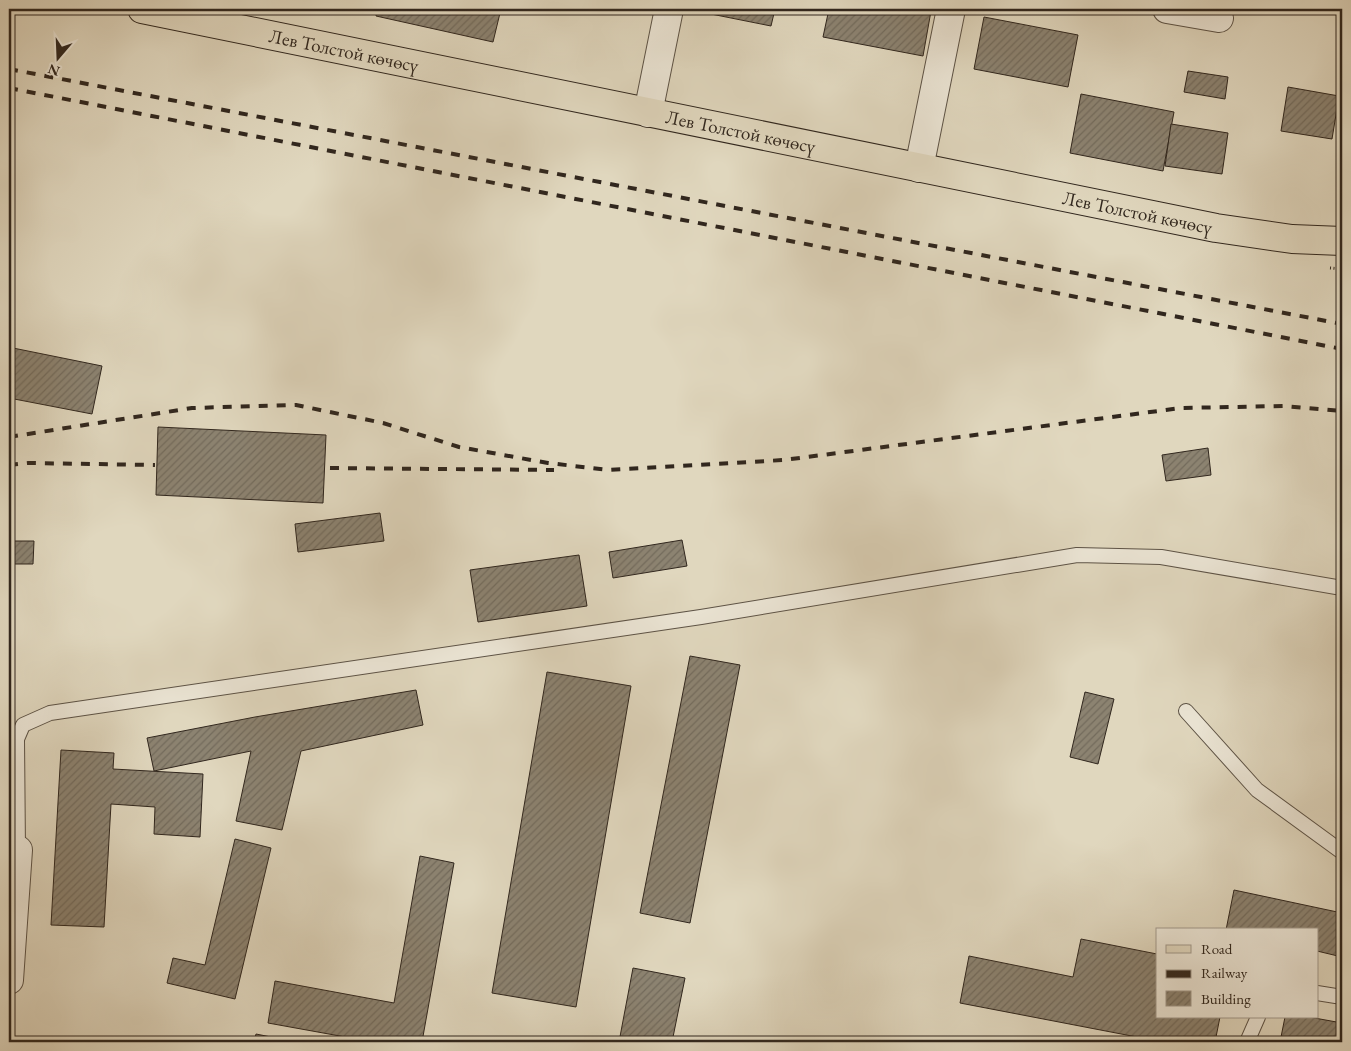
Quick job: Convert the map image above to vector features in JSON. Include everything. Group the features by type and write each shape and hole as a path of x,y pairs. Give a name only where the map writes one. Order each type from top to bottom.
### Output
{"main road":[{"name":"Лев Толстой көчөсү","path":"142,9 1216,228 1292,240 1342,241"}],"street":[{"path":"648,113 669,9"},
{"path":"919,168 951,9"},
{"path":"1167,9 1219,18"},
{"path":"9,980 13,850"}],"lane":[{"path":"13,850 17,739 23,725 50,713 701,617 1077,556 1161,557 1342,588"},
{"path":"1186,711 1257,790 1342,852"},
{"path":"1318,993 1342,997"},
{"path":"1247,1042 1258,1018"}],"building":[{"path":"377,9 479,9 500,13 493,42 376,16"},
{"path":"707,9 775,9 771,26 706,13"},
{"path":"829,9 919,9 931,11 923,56 823,37"},
{"path":"984,17 1078,35 1068,87 974,69"},
{"path":"1188,71 1228,77 1225,99 1184,92"},
{"path":"1288,87 1339,96 1332,139 1281,131"},
{"path":"1081,94 1174,112 1163,171 1070,153"},
{"path":"1171,124 1228,133 1222,174 1165,166"},
{"path":"13,348 102,366 92,414 9,398 9,370"},
{"path":"158,427 326,435 323,503 156,495"},
{"path":"1208,448 1211,475 1166,481 1162,455"},
{"path":"380,513 384,541 298,552 295,524"},
{"path":"682,540 687,566 613,578 609,552"},
{"path":"9,541 34,541 33,564 9,564"},
{"path":"579,555 587,606 478,622 470,570"},
{"path":"690,656 740,665 690,923 640,913"},
{"path":"547,672 631,686 576,1007 492,993"},
{"path":"416,690 423,725 301,751 282,830 236,821 251,751 154,771 147,738 255,717"},
{"path":"1085,692 1114,699 1098,764 1070,757"},
{"path":"61,750 114,753 113,769 203,774 200,837 154,834 155,807 111,804 104,927 51,925"},
{"path":"235,839 271,848 235,999 167,983 173,958 205,965"},
{"path":"420,856 454,863 422,1042 373,1042 268,1023 275,981 394,1003"},
{"path":"1234,890 1342,913 1342,957 1318,951 1318,928 1226,928"},
{"path":"1081,939 1156,954 1156,1018 1220,1018 1215,1042 1163,1042 960,1003 969,956 1073,977"},
{"path":"633,968 685,978 672,1042 619,1042"},
{"path":"1285,1018 1314,1018 1342,1023 1342,1042 1280,1042"},
{"path":"256,1034 296,1042 254,1042"}],"railway":[{"path":"9,69 1342,324"},
{"path":"9,88 1342,349"},
{"path":"9,437 192,408 296,405 383,423 459,447 548,463 609,470 784,460 1181,408 1283,406 1342,411"},
{"path":"9,465 28,463 155,465"},
{"path":"330,468 554,470"}]}
